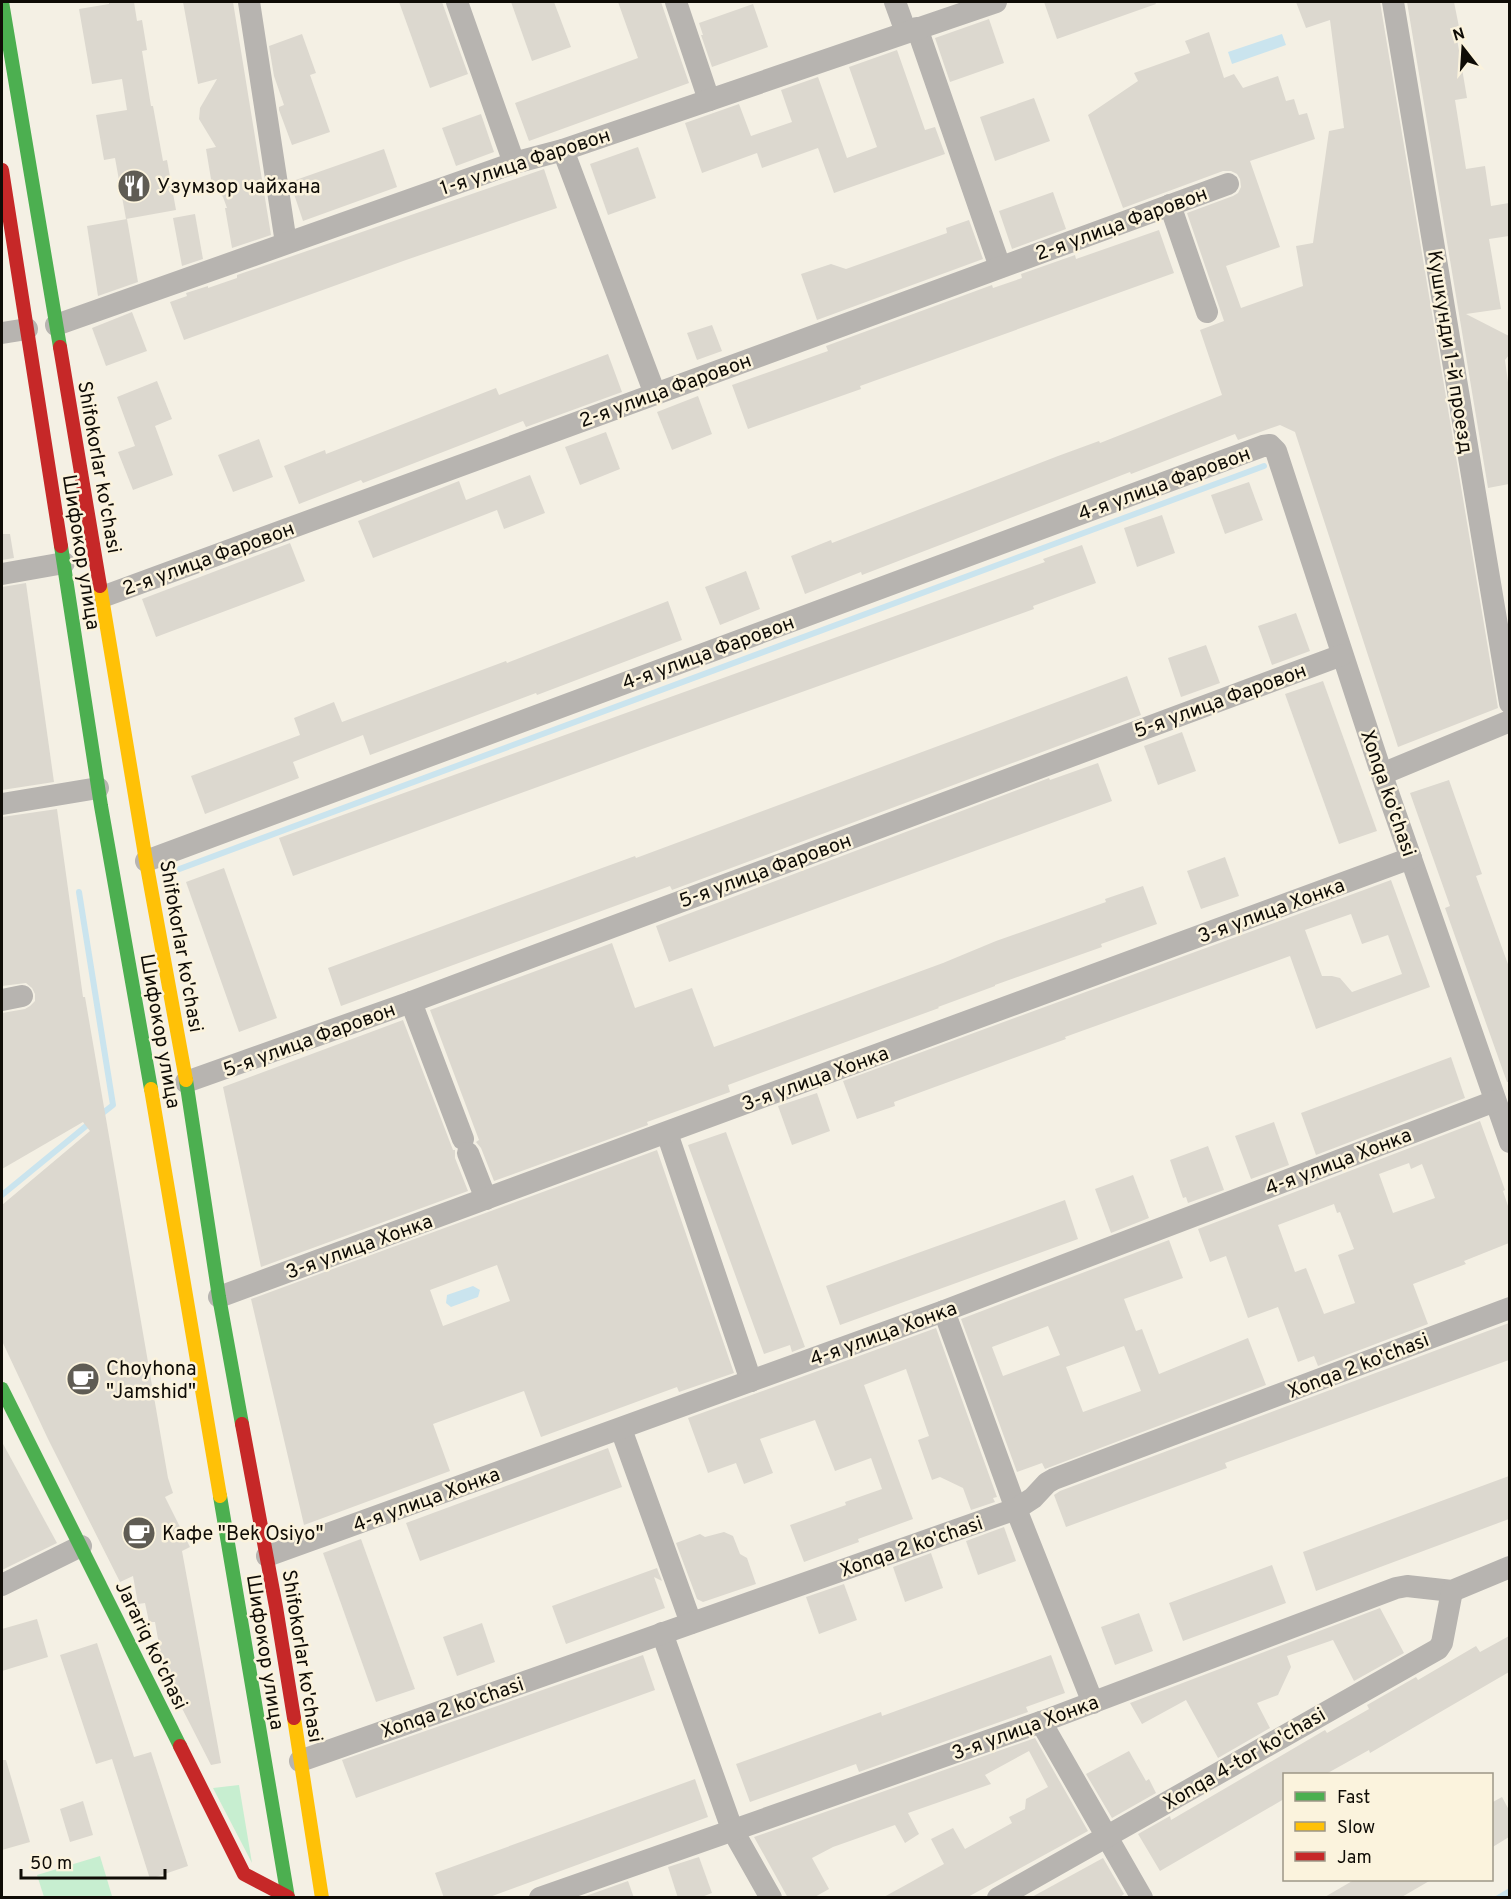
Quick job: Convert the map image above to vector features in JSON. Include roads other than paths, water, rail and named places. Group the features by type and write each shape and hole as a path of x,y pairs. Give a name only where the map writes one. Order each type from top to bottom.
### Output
{"main road":[{"name":"Shifokorlar ko'chasi","path":"2,2 102,597 114,800 146,861 186,1082 219,1297 267,1556 280,1692 300,1761 322,1898"},
{"name":"Шифокор улица","path":"2,170 64,563 114,800 161,1144 288,1897"},
{"name":"Jarariq ko'chasi","path":"2,1389 244,1874 288,1897"},
{"path":"254,1697 280,1692"}],"street":[{"path":"249,2 286,243"},
{"path":"457,2 514,163"},
{"path":"675,2 709,100"},
{"path":"895,2 911,30 1000,267"},
{"name":"1-я улица Фаровон","path":"56,325 514,163 563,150 996,2"},
{"name":"Кушкунди 1-й проезд","path":"1393,2 1509,703"},
{"path":"563,150 655,394"},
{"name":"2-я улица Фаровон","path":"102,597 1227,184"},
{"path":"1170,205 1207,312"},
{"path":"2,333 27,329"},
{"name":"Xonqa ko'chasi","path":"1270,445 1276,451 1382,774 1509,1142"},
{"name":"4-я улица Фаровон","path":"146,861 1270,445"},
{"path":"2,574 64,563"},
{"name":"5-я улица Фаровон","path":"186,1082 411,1002 1342,655"},
{"path":"1382,774 1509,721"},
{"path":"2,804 114,800"},
{"name":"3-я улица Хонка","path":"219,1297 1411,858"},
{"path":"411,1002 486,1199"},
{"name":"4-я улица Хонка","path":"267,1556 944,1311 1495,1101"},
{"path":"667,1133 751,1381"},
{"name":"Xonqa 2 ko'chasi","path":"300,1761 1016,1509 1033,1498 1054,1479 1509,1308"},
{"path":"944,1311 1016,1509 1093,1703"},
{"path":"621,1429 691,1623"},
{"path":"2,1585 81,1545"},
{"name":"3-я улица Хонка","path":"540,1898 1041,1722 1396,1588 1407,1586 1452,1591 1509,1567"},
{"name":"Xonqa 4-tor ko'chasi","path":"998,1898 1438,1649 1442,1643 1452,1591"},
{"path":"662,1633 732,1829 771,1898"},
{"path":"1041,1722 1142,1898"}],"water":[{"path":"1282,34 1286,45 1232,64 1228,52"},
{"path":"473,1286 480,1290 478,1297 451,1307 446,1303 447,1295"}],"waterway":[{"path":"166,874 1264,466"},
{"path":"79,892 113,1105 99,1116"},
{"path":"2,1195 91,1122"},
{"path":"1498,1898 1510,1891"}],"place":[{"name":"Узумзор чайхана","path":"134,186"},
{"name":"Choyhona \"Jamshid\"","path":"83,1379"},
{"name":"Кафе \"Bek Osiyo\"","path":"139,1533"}]}
